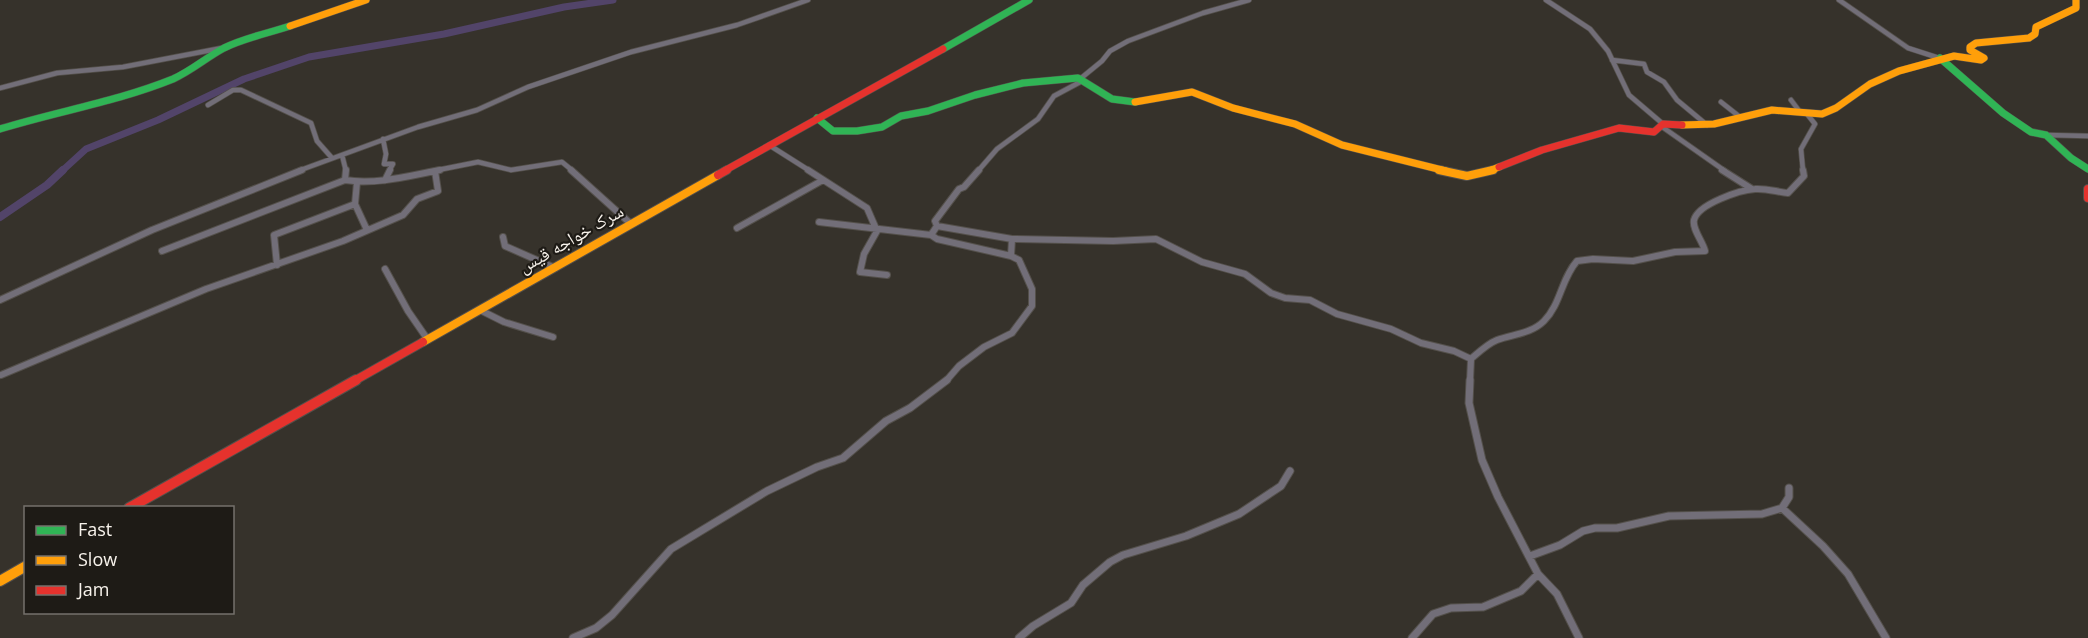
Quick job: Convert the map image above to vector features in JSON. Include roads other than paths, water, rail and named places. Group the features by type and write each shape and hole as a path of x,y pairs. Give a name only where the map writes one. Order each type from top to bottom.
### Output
{"street":[{"path":"0,88 57,72 123,67 224,49 366,0"},
{"path":"0,300 152,230 342,154 477,110 528,87 631,52 737,25 808,0"},
{"name":"سرک خواجه قیس","path":"131,506 1029,0"},
{"path":"937,226 935,221 959,189 964,187 989,158 1038,119 1054,96 1081,80 1110,51 1128,41 1203,13 1249,0"},
{"path":"1546,0 1590,29 1612,60 1629,95 1704,158 1752,189"},
{"path":"1839,0 1908,48 1940,58 2018,125 2031,132 2046,135 2088,136"},
{"path":"817,118 833,131 857,131 882,127 901,116 928,111 975,94 1023,83 1081,80 1102,95 1123,104 1192,92 1233,108 1295,124 1342,145 1467,176 1486,173 1542,150 1619,128 1654,132 1662,125 1707,125 1771,110 1821,114 1835,110 1851,95 1873,81 1900,69 1959,55 1981,60 1984,58 1970,50 1970,47 1976,43 2029,38 2035,34 2036,27 2041,22 2076,8 2076,0"},
{"path":"0,129 47,114 84,109 131,94 175,78 224,49"},
{"path":"1612,60 1644,64 1647,72 1664,82 1677,100 1707,125"},
{"path":"208,105 233,90 241,90 311,123 317,141 332,158"},
{"path":"1580,638 1568,621 1558,596 1538,574 1498,497 1482,460 1469,403 1471,359 1495,340 1518,337 1545,321 1558,303 1566,276 1577,261 1593,258 1633,261 1675,252 1705,251 1705,240 1695,227 1697,213 1706,206 1752,189 1772,189 1788,193 1801,181 1805,173 1801,149 1815,124 1791,100"},
{"path":"1721,102 1740,117"},
{"path":"2046,135 2071,158 2088,169"},
{"path":"383,139 386,154 384,164 393,164 385,180"},
{"path":"769,146 867,207 871,213 872,225 877,231 864,254 865,258 860,272 887,275"},
{"path":"342,154 346,166 345,180"},
{"path":"162,251 345,180 357,182 385,180 478,162 511,170 562,162 632,224"},
{"path":"1,375 167,305 277,266 403,215 417,199 438,191 435,171"},
{"path":"736,228 823,180"},
{"path":"357,182 355,204 367,230"},
{"path":"2088,189 2088,198"},
{"path":"277,266 274,235 355,204"},
{"path":"573,638 592,631 605,622 671,549 767,491 817,467 843,458 886,421 910,408 946,381 959,366 984,347 1012,333 1032,306 1032,289 1019,260 1011,256 937,239 931,235 819,222"},
{"path":"931,235 937,226"},
{"path":"937,226 1012,239 1113,241 1156,239 1202,262 1245,274 1271,292 1285,298 1310,300 1337,314 1391,329 1421,343 1454,351 1471,359"},
{"path":"503,237 505,246 555,268"},
{"path":"1011,256 1012,239"},
{"path":"385,269 408,311 428,340"},
{"path":"480,310 504,322 553,337"},
{"path":"1019,638 1033,626 1071,603 1083,585 1110,562 1239,514 1281,486 1290,471"},
{"path":"1530,556 1560,545 1583,531 1594,528 1617,528 1669,516 1762,514 1782,508 1789,497 1790,488"},
{"path":"1782,508 1823,546 1848,574 1886,638"},
{"path":"0,581 24,567"},
{"path":"1412,638 1432,614 1451,608 1483,607 1521,591 1538,574"}],"waterway":[{"path":"62,171 86,149 158,120 244,79 309,57 444,34 564,7 613,0"},
{"path":"0,217 47,185 63,170"}]}
